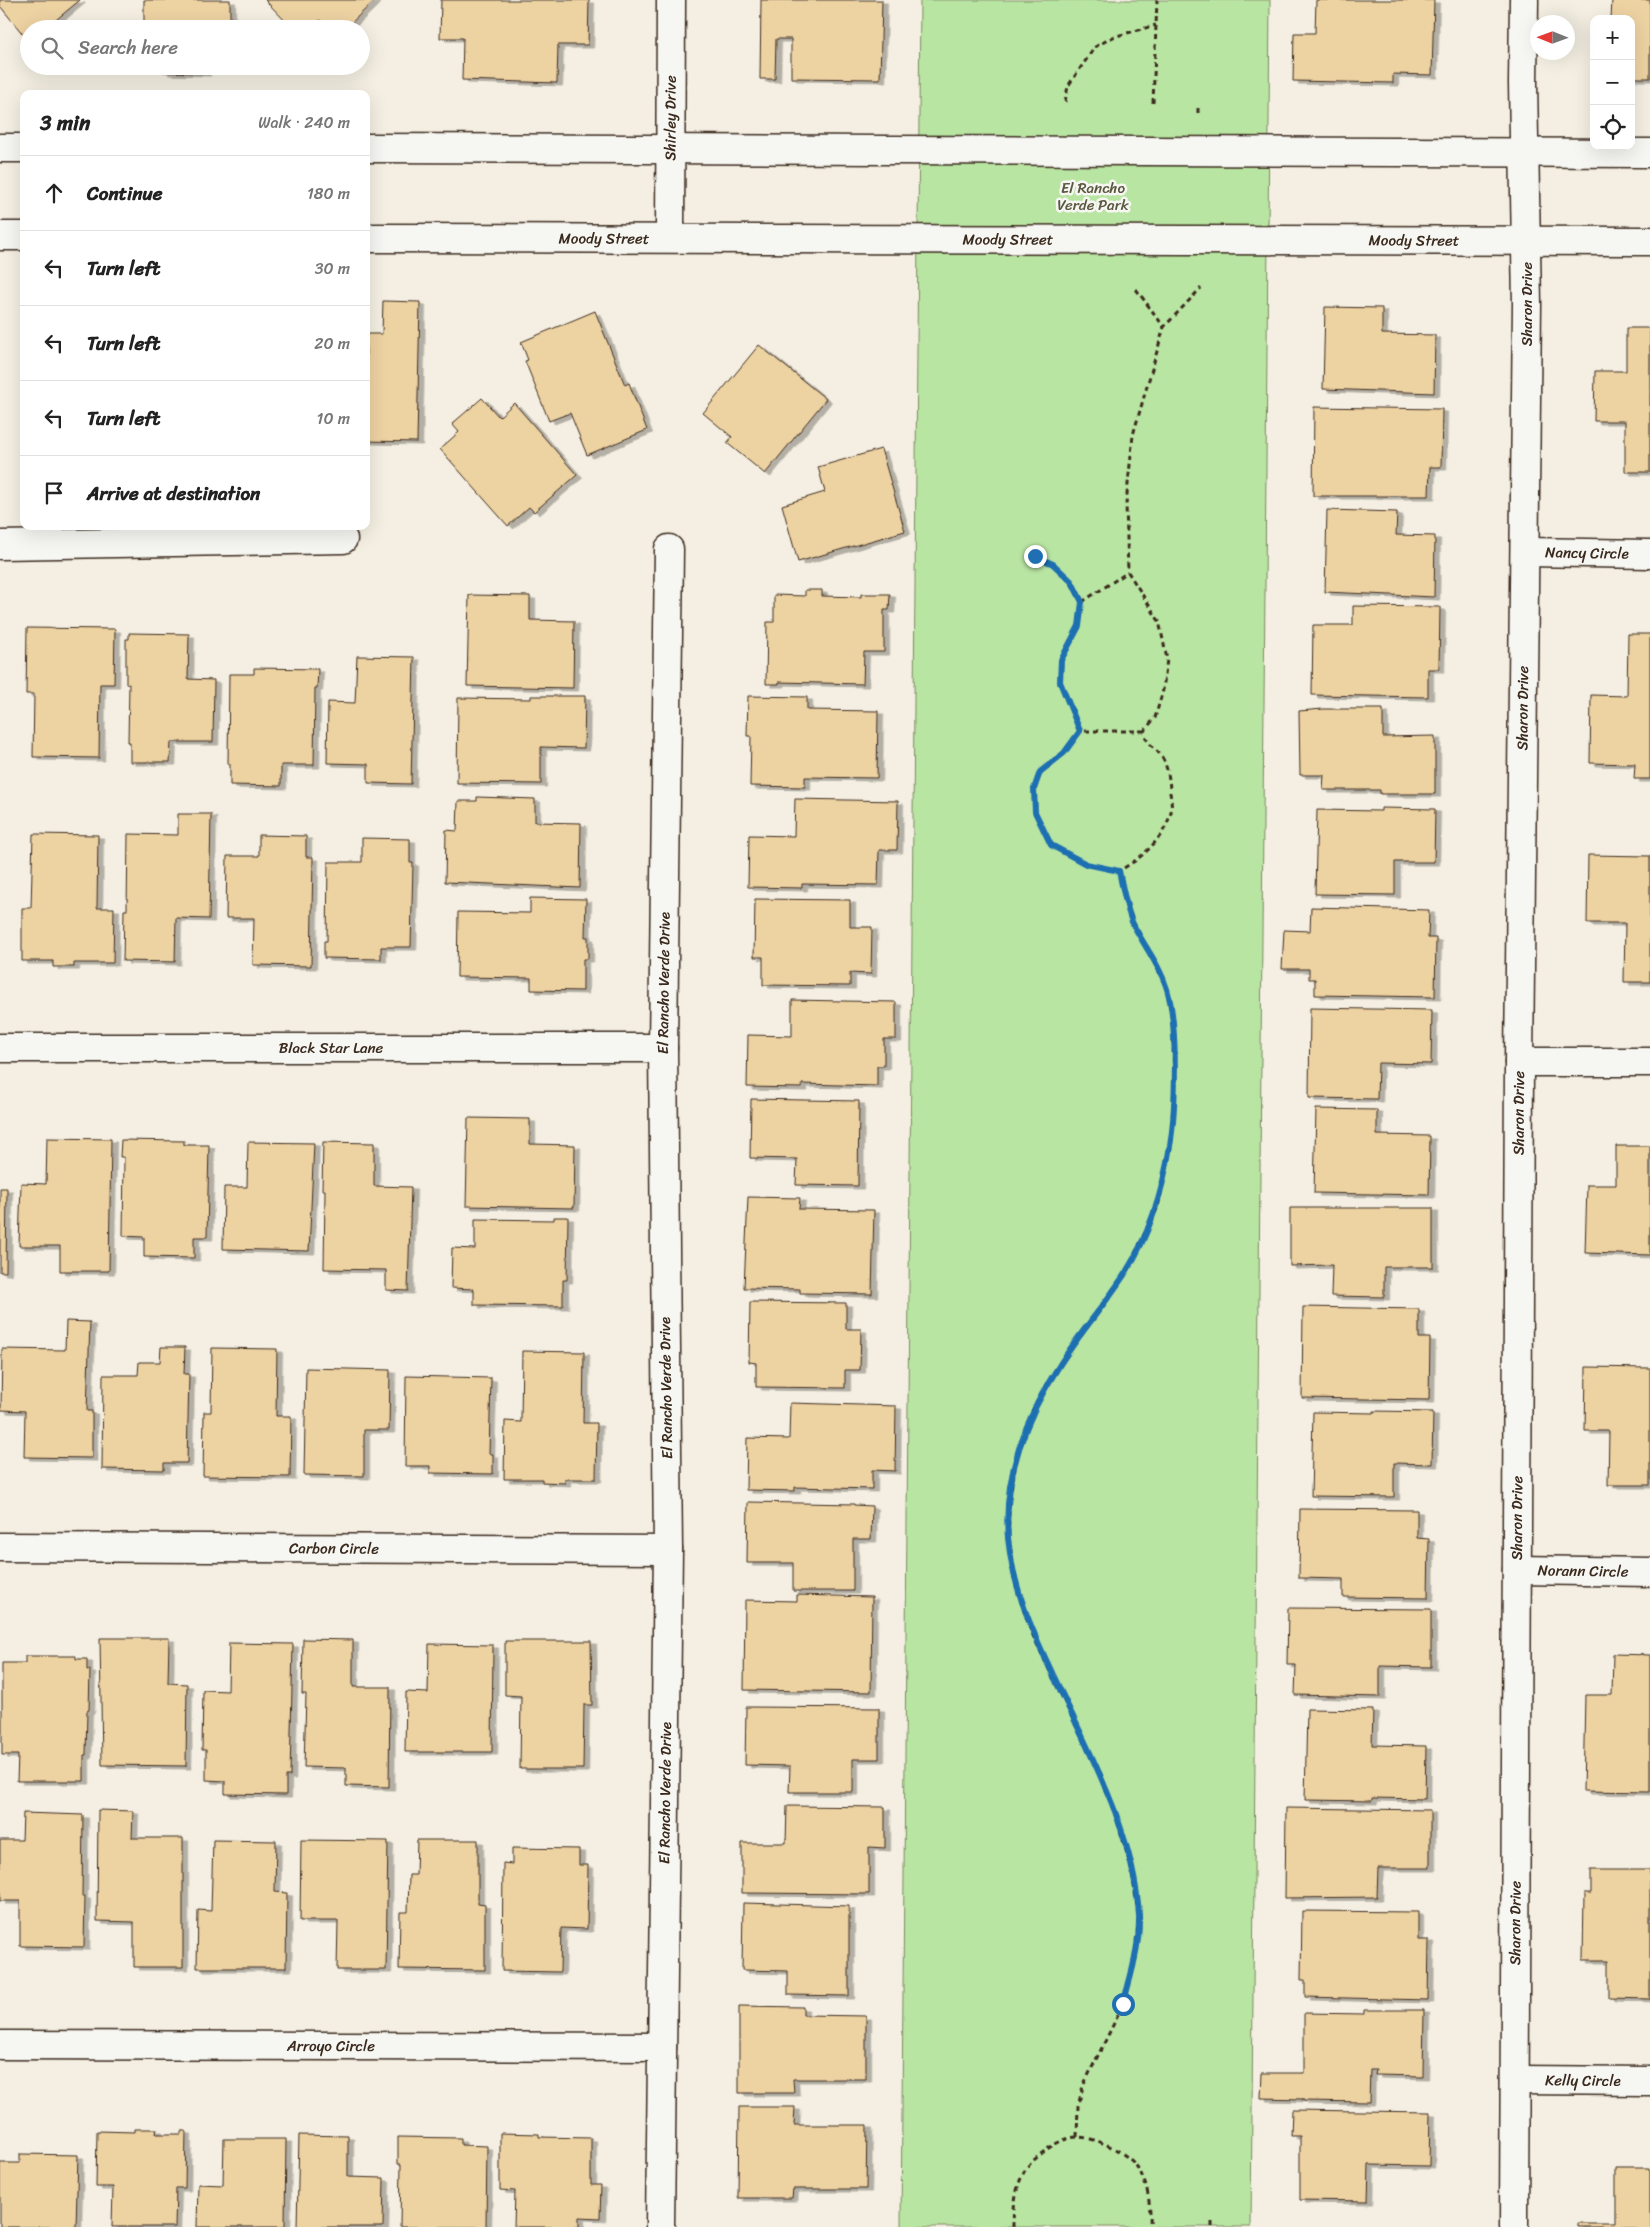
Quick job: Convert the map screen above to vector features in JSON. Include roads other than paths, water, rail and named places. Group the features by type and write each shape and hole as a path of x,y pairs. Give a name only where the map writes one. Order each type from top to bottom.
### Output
{"street":[{"name":"Shirley Drive","path":"670,237 672,0"},
{"name":"Sharon Drive","path":"1514,2227 1519,1062 1527,240 1524,0"},
{"path":"0,148 20,148"},
{"path":"370,148 1650,153"},
{"path":"0,236 20,236"},
{"name":"Moody Street","path":"370,238 670,237 1234,241 1650,241"},
{"path":"0,545 343,539"},
{"name":"El Rancho Verde Drive","path":"660,2227 668,1550 663,1048 669,549"},
{"name":"Nancy Circle","path":"1525,552 1650,554"},
{"name":"Black Star Lane","path":"0,1048 663,1048"},
{"path":"1519,1062 1650,1062"},
{"name":"Carbon Circle","path":"0,1547 668,1550"},
{"name":"Norann Circle","path":"1517,1570 1650,1572"},
{"name":"Arroyo Circle","path":"0,2045 662,2047"},
{"name":"Kelly Circle","path":"1515,2080 1650,2081"}],"park label":[{"name":"El Rancho Verde Park","path":"1093,196"}]}
